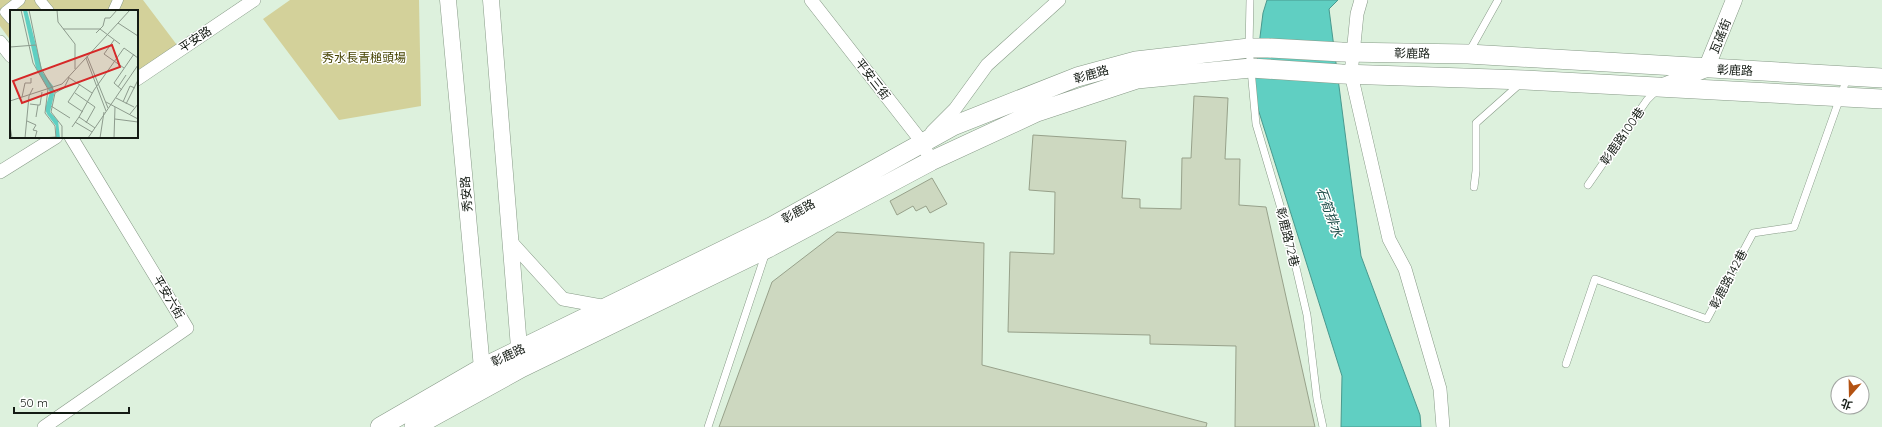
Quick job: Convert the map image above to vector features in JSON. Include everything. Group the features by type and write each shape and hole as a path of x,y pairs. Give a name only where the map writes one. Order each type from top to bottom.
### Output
{"main road":[{"name":"彰鹿路","path":"414,427 483,387 520,359 607,307 769,237 922,142 953,126 1077,77 1136,61 1249,48 1268,48 1348,52 1468,54 1706,69 1882,78"},
{"name":"彰鹿路","path":"380,427 482,368 520,359 769,237 1037,112 1138,79 1259,69 1346,74 1525,80 1882,99"}],"street":[{"path":"10,18 5,12 20,0"},
{"path":"40,0 48,10"},
{"path":"113,10 118,0"},
{"name":"平安路","path":"138,78 254,0"},
{"name":"秀安路","path":"448,0 483,387"},
{"path":"491,0 520,359"},
{"name":"平安三街","path":"810,0 922,142 931,161"},
{"path":"922,142 955,109 987,65 1059,0"},
{"path":"1361,0 1348,52 1346,74 1389,240 1405,269 1440,389 1442,427"},
{"name":"瓦磘街","path":"1659,88 1706,69 1734,0"},
{"path":"0,42 10,55"},
{"path":"0,172 54,138"},
{"name":"平安六街","path":"44,427 188,328 72,138"},
{"path":"511,242 564,298 607,307"}],"lane":[{"name":"彰鹿路72巷","path":"1250,0 1249,48 1259,69 1256,124 1287,229 1307,315 1317,399 1323,427"},
{"path":"1468,54 1498,0"},
{"name":"彰鹿路142巷","path":"1566,364 1595,279 1707,319 1753,233 1794,227 1848,76"},
{"path":"1474,187 1476,171 1476,124 1525,80"},
{"name":"彰鹿路100巷","path":"1588,185 1648,100 1659,88"},
{"path":"708,427 769,237"}],"green space":[{"path":"0,0 143,0 180,49 138,78 138,10 10,10 10,40 0,26"},
{"name":"秀水長青槌頭場","path":"290,0 419,0 421,106 339,120 263,19"}],"water":[{"name":"石筍排水","path":"1267,0 1338,0 1329,9 1361,256 1420,415 1421,427 1341,427 1342,376 1253,93 1263,13"}],"building":[{"path":"1194,96 1228,98 1225,159 1240,159 1239,205 1266,207 1315,427 1235,427 1236,346 1150,344 1150,335 1008,332 1010,252 1054,254 1055,192 1029,190 1033,135 1126,141 1122,198 1140,199 1140,208 1181,209 1182,158 1191,158"},
{"path":"932,178 947,204 930,213 926,206 916,211 913,206 897,215 890,201"},
{"path":"837,232 984,243 982,365 1207,423 1206,427 719,427 772,282"}]}
